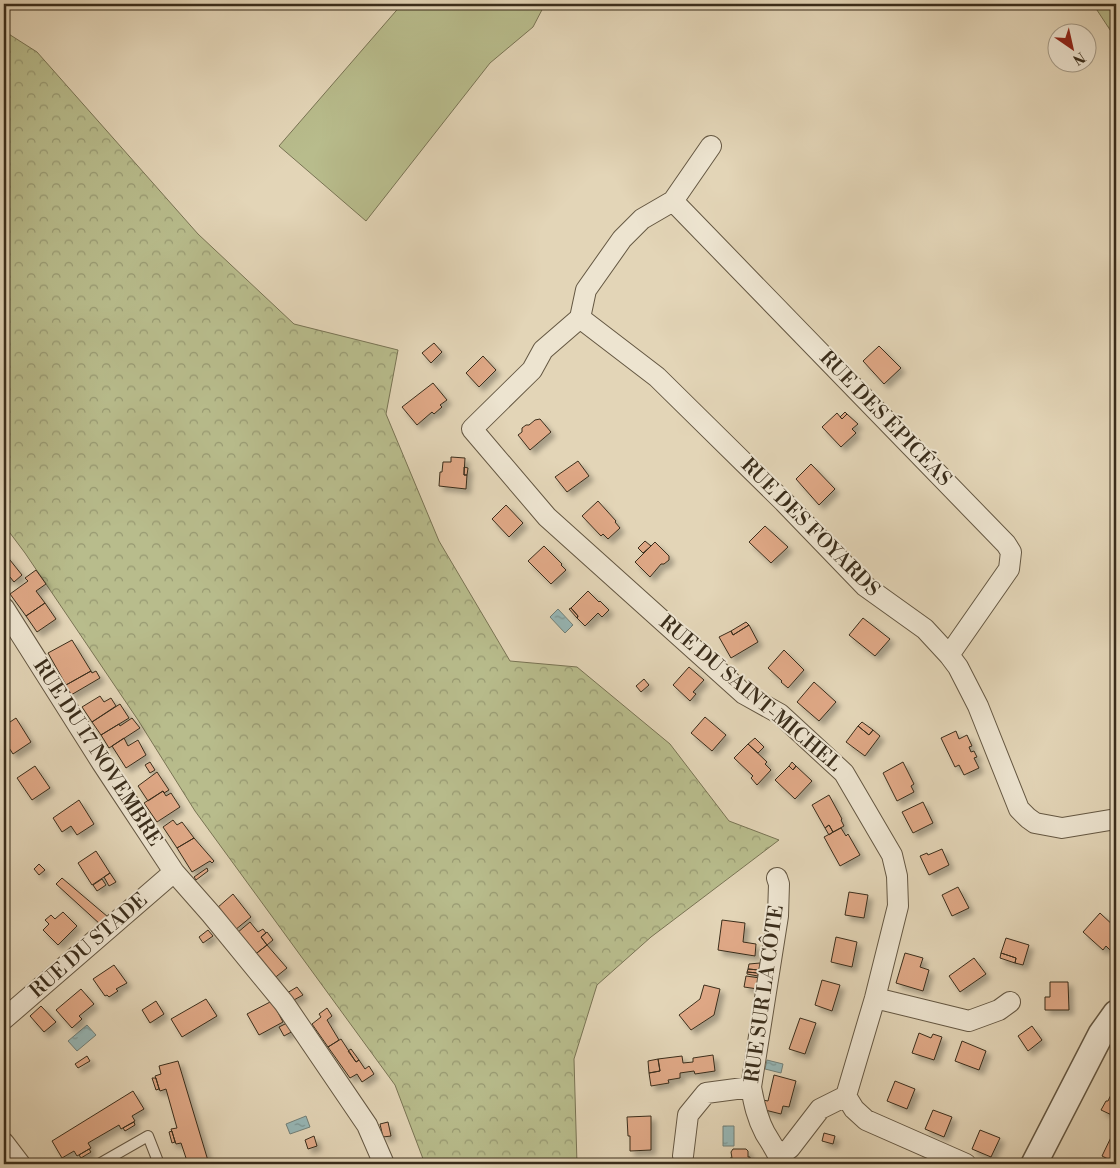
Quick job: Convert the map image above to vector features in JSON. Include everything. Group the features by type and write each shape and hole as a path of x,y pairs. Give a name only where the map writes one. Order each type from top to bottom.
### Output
{"street":[{"path":"580,318 586,290 622,238 642,219 672,201 711,146"},
{"name":"RUE DES ÉPICÉAS","path":"672,201 1006,544 1011,552 1009,569 949,655"},
{"name":"RUE DU SAINT-MICHEL","path":"580,318 543,350 532,370 472,429 547,517 744,694 780,714 844,773 892,855 897,876 898,906 875,998 846,1096"},
{"name":"RUE DES FOYARDS","path":"580,318 657,377 784,502 865,586 925,630 949,655 958,667 978,706 1019,809 1028,818 1035,822 1062,828 1116,819"},
{"name":"RUE DU 17 NOVEMBRE","path":"4,608 102,764 174,872 284,1003 367,1125 384,1164"},
{"name":"RUE DU STADE","path":"4,1019 174,872"},
{"name":"RUE SUR LA CÔTE","path":"777,878 779,884 778,916 751,1087 755,1111 764,1132 781,1160"},
{"path":"875,998 969,1021 999,1010 1010,1002"},
{"path":"1034,1164 1101,1034 1116,1013"},
{"path":"683,1156 688,1115 706,1093 751,1087"},
{"path":"781,1160 820,1109 846,1096 854,1109 866,1120 966,1164"},
{"path":"4,1143 20,1164"}],"lane":[{"path":"99,1164 148,1136 159,1164"}],"green space":[{"path":"402,4 545,4 533,27 490,63 366,221 279,146"},
{"path":"1093,4 1116,4 1116,39"},
{"path":"4,31 37,52 198,234 294,324 398,350 386,414 439,541 510,661 577,667 670,744 729,821 779,840 651,937 597,985 574,1059 577,1164 425,1164 395,1085 195,811 138,720 4,525"}],"water":[{"path":"558,609 573,625 565,633 550,617"},
{"path":"87,1025 96,1035 77,1051 68,1041"},
{"path":"767,1060 783,1064 781,1073 765,1069"},
{"path":"306,1116 310,1127 290,1134 286,1124"},
{"path":"723,1126 734,1126 734,1146 723,1146"}],"building":[{"path":"434,343 442,352 431,363 422,353"},
{"path":"879,346 901,368 884,384 863,361"},
{"path":"483,356 496,370 479,387 466,373"},
{"path":"433,383 447,400 440,405 442,407 434,414 432,412 417,425 402,407"},
{"path":"845,412 847,414 842,419 840,417"},
{"path":"837,413 842,419 847,414 858,424 852,429 856,433 841,447 822,427"},
{"path":"540,419 551,432 530,450 518,435 526,425"},
{"path":"451,457 465,458 464,475 467,475 466,489 439,486 443,462 451,462"},
{"path":"578,461 589,476 567,492 555,477"},
{"path":"811,464 835,489 819,505 796,479"},
{"path":"464,467 468,468 467,475 464,475"},
{"path":"598,501 620,528 608,539 603,534 601,536 582,516"},
{"path":"506,505 523,523 509,537 492,519"},
{"path":"765,526 788,547 771,563 749,542"},
{"path":"645,541 651,546 643,553 638,548"},
{"path":"655,542 669,556 669,560 661,564 650,577 635,562"},
{"path":"544,546 566,570 551,584 528,561"},
{"path":"6,555 22,575 14,582 10,577 4,581 4,557"},
{"path":"36,570 46,584 36,591 45,603 26,616 10,594 28,581 25,578"},
{"path":"588,591 609,610 602,617 598,613 585,626 571,608"},
{"path":"45,603 56,619 37,632 26,616"},
{"path":"571,608 578,616 577,618 569,609"},
{"path":"863,618 890,639 875,656 849,635"},
{"path":"746,622 749,625 733,635 731,631"},
{"path":"749,625 758,642 731,658 719,637 731,631 733,635"},
{"path":"72,640 91,671 66,685 48,653"},
{"path":"784,650 804,670 788,688 768,668"},
{"path":"689,667 704,680 693,692 696,694 690,701 673,685"},
{"path":"91,671 92,673 96,671 100,678 71,695 66,685"},
{"path":"644,679 649,685 641,692 636,686"},
{"path":"814,682 836,702 819,721 797,702"},
{"path":"100,696 104,702 111,698 116,706 92,722 82,707"},
{"path":"120,704 129,718 101,735 92,722"},
{"path":"705,717 726,735 712,751 691,733"},
{"path":"16,718 31,742 13,754 4,740 4,726"},
{"path":"132,718 140,728 109,748 101,735"},
{"path":"862,722 873,730 869,735 858,726"},
{"path":"858,726 869,735 873,730 880,736 865,756 846,742"},
{"path":"956,731 959,739 967,735 972,746 969,747 971,752 974,751 977,757 974,758 979,768 964,775 959,765 955,767 941,738"},
{"path":"124,738 128,746 138,740 146,755 126,768 112,746"},
{"path":"755,738 764,747 758,753 748,744"},
{"path":"748,744 767,762 765,764 771,770 757,785 751,778 753,776 734,758"},
{"path":"150,762 155,770 150,773 145,765"},
{"path":"792,762 796,766 793,770 789,766"},
{"path":"903,762 914,784 911,786 914,792 897,801 883,773"},
{"path":"35,766 50,788 32,800 17,778"},
{"path":"789,766 793,770 796,766 812,781 795,799 775,780"},
{"path":"157,772 169,790 164,793 163,791 148,801 138,786"},
{"path":"163,791 166,796 171,793 180,807 157,822 144,803"},
{"path":"829,795 844,826 833,832 829,825 825,828 812,805"},
{"path":"79,800 94,824 77,835 71,826 62,832 53,818"},
{"path":"923,802 933,823 913,833 902,812"},
{"path":"173,820 177,825 182,822 194,838 177,848 163,827"},
{"path":"829,825 833,832 829,835 825,828"},
{"path":"841,828 846,836 848,834 860,855 840,866 824,837"},
{"path":"194,838 214,861 212,863 210,861 192,872 177,848"},
{"path":"942,849 949,865 929,875 920,856"},
{"path":"96,851 110,873 92,885 78,863"},
{"path":"39,864 45,870 39,875 34,869"},
{"path":"207,868 208,871 196,880 194,877"},
{"path":"110,873 116,882 109,886 104,877"},
{"path":"62,878 108,917 101,925 56,884"},
{"path":"102,879 106,885 97,891 93,885"},
{"path":"958,887 969,908 952,916 942,895"},
{"path":"849,892 868,895 864,918 845,915"},
{"path":"233,894 251,917 235,930 217,908"},
{"path":"63,912 77,926 58,945 43,930 49,924 45,920 51,915 55,919"},
{"path":"1100,913 1116,928 1116,949 1113,953 1106,946 1103,950 1083,932"},
{"path":"722,920 745,923 743,942 756,944 755,956 718,950"},
{"path":"250,922 258,932 263,929 266,933 261,937 267,945 253,956 237,933"},
{"path":"208,930 213,936 203,943 199,937"},
{"path":"267,932 273,940 267,945 261,937"},
{"path":"836,937 857,942 852,967 831,962"},
{"path":"1006,938 1029,945 1023,965 1015,963 1016,958 1001,953"},
{"path":"267,945 287,968 272,980 253,956"},
{"path":"905,953 923,958 920,967 929,970 923,991 896,983"},
{"path":"1001,953 1016,958 1015,963 1000,958"},
{"path":"974,958 986,974 960,992 949,976"},
{"path":"760,963 759,970 748,969 749,964"},
{"path":"114,965 127,983 116,989 118,991 109,997 105,996 93,979"},
{"path":"748,969 759,970 758,973 747,972"},
{"path":"747,972 758,973 758,976 747,974"},
{"path":"746,976 760,978 758,989 744,987"},
{"path":"822,980 840,985 832,1011 815,1005"},
{"path":"1050,982 1068,982 1069,1010 1045,1010 1045,997 1050,997"},
{"path":"704,985 720,989 714,1015 691,1030 679,1015 700,999"},
{"path":"297,987 303,995 292,1001 287,993"},
{"path":"81,989 94,1004 79,1016 82,1019 72,1028 56,1010"},
{"path":"206,999 217,1016 182,1037 171,1019"},
{"path":"156,1001 164,1014 150,1023 142,1010"},
{"path":"272,1001 283,1022 259,1035 247,1014"},
{"path":"41,1006 56,1022 44,1032 30,1016"},
{"path":"327,1008 332,1016 327,1020 339,1040 328,1047 312,1024 321,1017 319,1014"},
{"path":"800,1018 816,1023 805,1054 789,1049"},
{"path":"289,1022 295,1030 284,1036 279,1027"},
{"path":"1032,1026 1042,1040 1028,1051 1018,1036"},
{"path":"919,1033 931,1038 933,1034 942,1037 934,1060 912,1053"},
{"path":"341,1039 356,1062 359,1060 365,1069 369,1066 374,1074 362,1082 357,1074 350,1078 328,1047"},
{"path":"962,1041 986,1051 979,1070 955,1061"},
{"path":"351,1049 359,1060 356,1062 348,1051"},
{"path":"713,1055 715,1071 695,1074 694,1071 680,1073 680,1078 668,1080 669,1083 651,1086 649,1073 660,1071 658,1059 682,1056 683,1063 693,1062 693,1058"},
{"path":"87,1056 90,1061 78,1068 75,1064"},
{"path":"658,1059 660,1071 649,1073 648,1061"},
{"path":"178,1061 209,1164 188,1164 181,1143 176,1144 171,1129 177,1128 166,1089 160,1091 155,1076 161,1074 159,1066"},
{"path":"774,1075 796,1081 789,1107 783,1106 781,1114 761,1109 763,1100 768,1101"},
{"path":"152,1078 156,1078 159,1089 156,1090"},
{"path":"895,1081 915,1089 907,1109 887,1101"},
{"path":"1116,1084 1116,1117 1101,1110 1106,1101 1108,1101"},
{"path":"133,1091 144,1109 132,1116 135,1121 121,1129 119,1125 88,1143 91,1148 77,1156 74,1151 62,1158 52,1141"},
{"path":"933,1110 952,1117 944,1137 925,1129"},
{"path":"651,1116 651,1150 630,1151 627,1117"},
{"path":"134,1122 135,1125 125,1131 123,1128"},
{"path":"388,1122 391,1136 383,1137 380,1124"},
{"path":"980,1130 1000,1138 991,1157 972,1149"},
{"path":"1116,1130 1116,1163 1102,1156"},
{"path":"172,1131 175,1142 172,1143 169,1132"},
{"path":"824,1133 835,1136 833,1144 822,1141"},
{"path":"314,1136 317,1146 308,1149 305,1140"},
{"path":"89,1149 91,1152 81,1158 79,1155"},
{"path":"733,1149 746,1149 748,1157 750,1157 750,1164 730,1164"}]}
